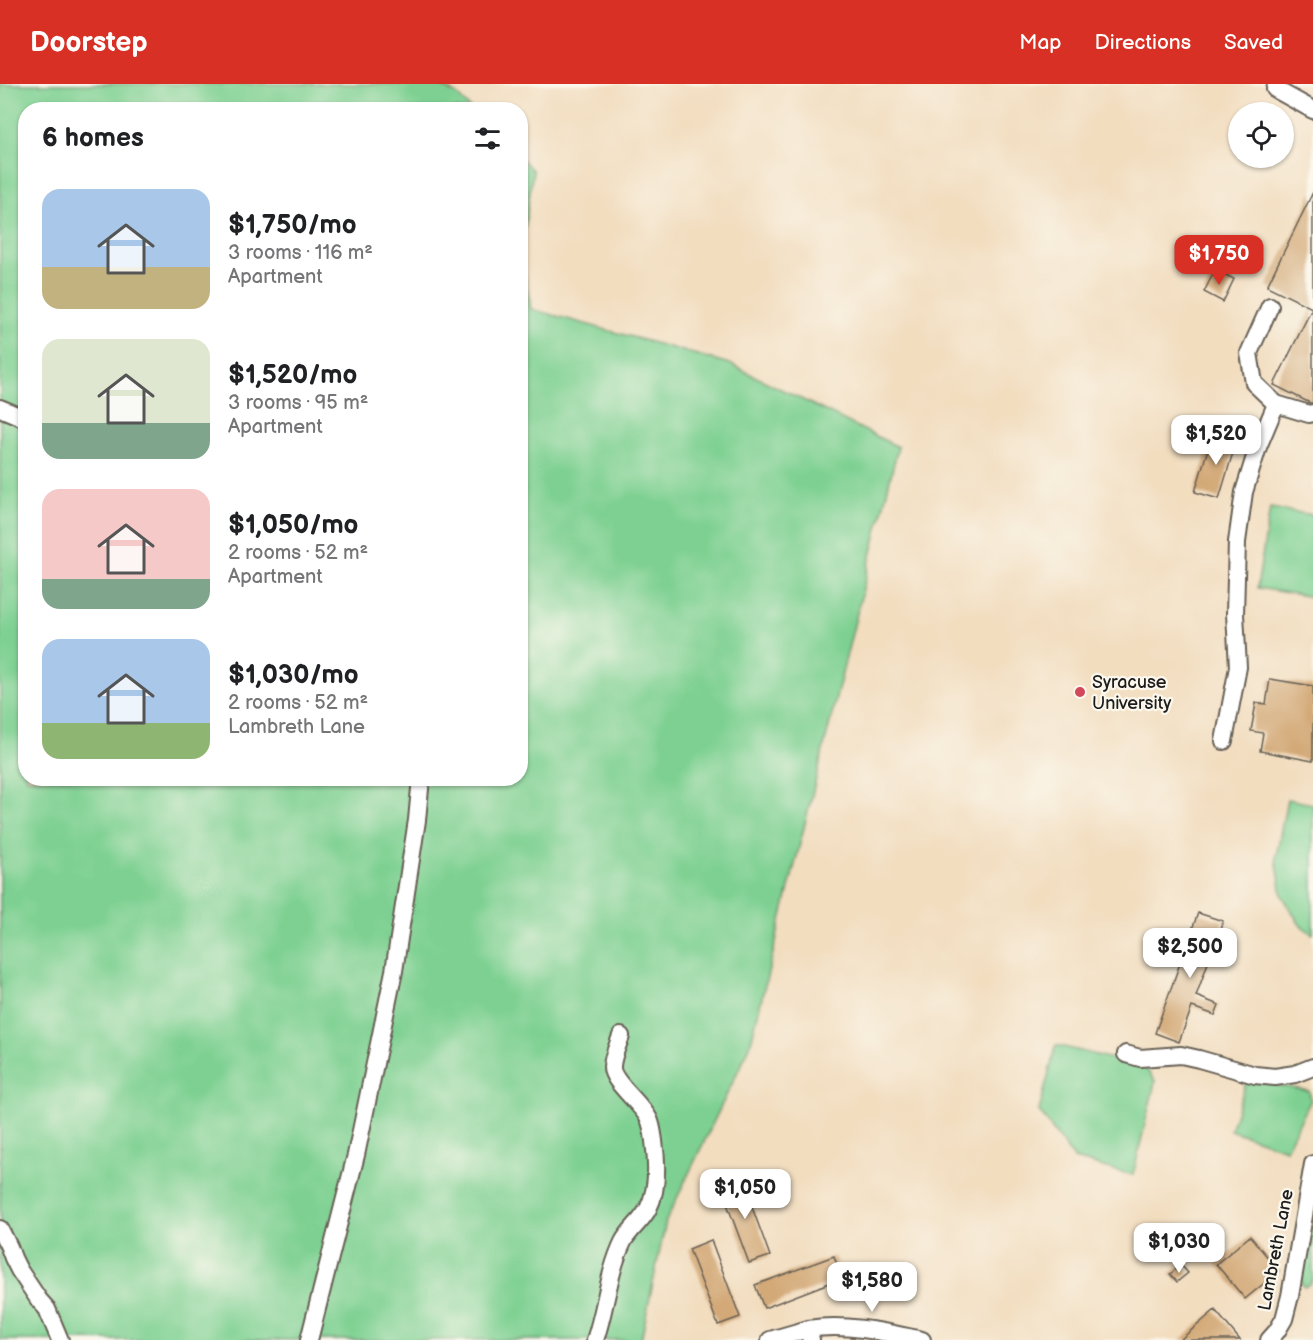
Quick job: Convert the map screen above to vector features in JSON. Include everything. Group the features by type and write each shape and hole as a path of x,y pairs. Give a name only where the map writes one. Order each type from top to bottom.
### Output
{"street":[{"path":"1277,84 1275,89 1313,110"},
{"path":"1270,306 1249,352 1254,383 1276,404 1309,414 1313,413"},
{"path":"1224,741 1238,667 1235,614 1237,542 1244,492 1258,447 1276,404"},
{"path":"0,408 18,416"},
{"path":"309,1340 356,1155 379,1046 394,971 420,786"},
{"path":"595,1340 611,1277 624,1241 649,1208 655,1185 654,1141 649,1119 614,1077 611,1068 621,1036"},
{"path":"1126,1054 1140,1058 1181,1055 1256,1075 1275,1077 1295,1074 1313,1067"},
{"name":"Lambreth Lane","path":"1269,1340 1278,1331 1284,1319 1290,1296 1313,1164"},
{"path":"0,1229 13,1258 47,1309 60,1340"},
{"path":"770,1340 809,1335 818,1328 844,1327 883,1331 922,1340"}],"green space":[{"path":"0,84 438,84 456,94 464,102 18,102 18,786 528,786 528,293 531,309 730,364 898,447 750,1046 666,1221 641,1340 0,1340"},
{"path":"528,166 533,171 528,206"},
{"path":"1270,508 1313,515 1313,597 1257,588"},
{"path":"1287,799 1313,804 1313,934 1300,925 1282,895 1276,857"},
{"path":"1056,1045 1145,1067 1155,1082 1133,1175 1074,1159 1039,1111"},
{"path":"1247,1080 1309,1091 1311,1100 1286,1149 1230,1130"},
{"path":"1313,1214 1313,1280 1311,1284 1304,1287 1301,1282"}],"building":[{"path":"1313,192 1313,403 1310,403 1274,385 1312,308 1267,286"},
{"path":"1215,270 1234,279 1223,302 1204,292"},
{"path":"1213,432 1237,439 1219,499 1195,492"},
{"path":"1270,679 1313,686 1313,761 1260,751 1263,733 1251,731 1256,703 1266,704"},
{"path":"1198,913 1223,921 1196,996 1219,1005 1215,1015 1192,1007 1179,1042 1155,1033"},
{"path":"741,1177 770,1256 749,1263 720,1185"},
{"path":"1250,1236 1279,1271 1245,1299 1216,1264"},
{"path":"711,1240 740,1317 718,1325 689,1249"},
{"path":"834,1256 842,1278 764,1308 755,1285"},
{"path":"1181,1265 1188,1273 1177,1282 1170,1274"},
{"path":"1215,1310 1240,1340 1180,1340"}],"place":[{"name":"Syracuse University","path":"1080,692"}]}
